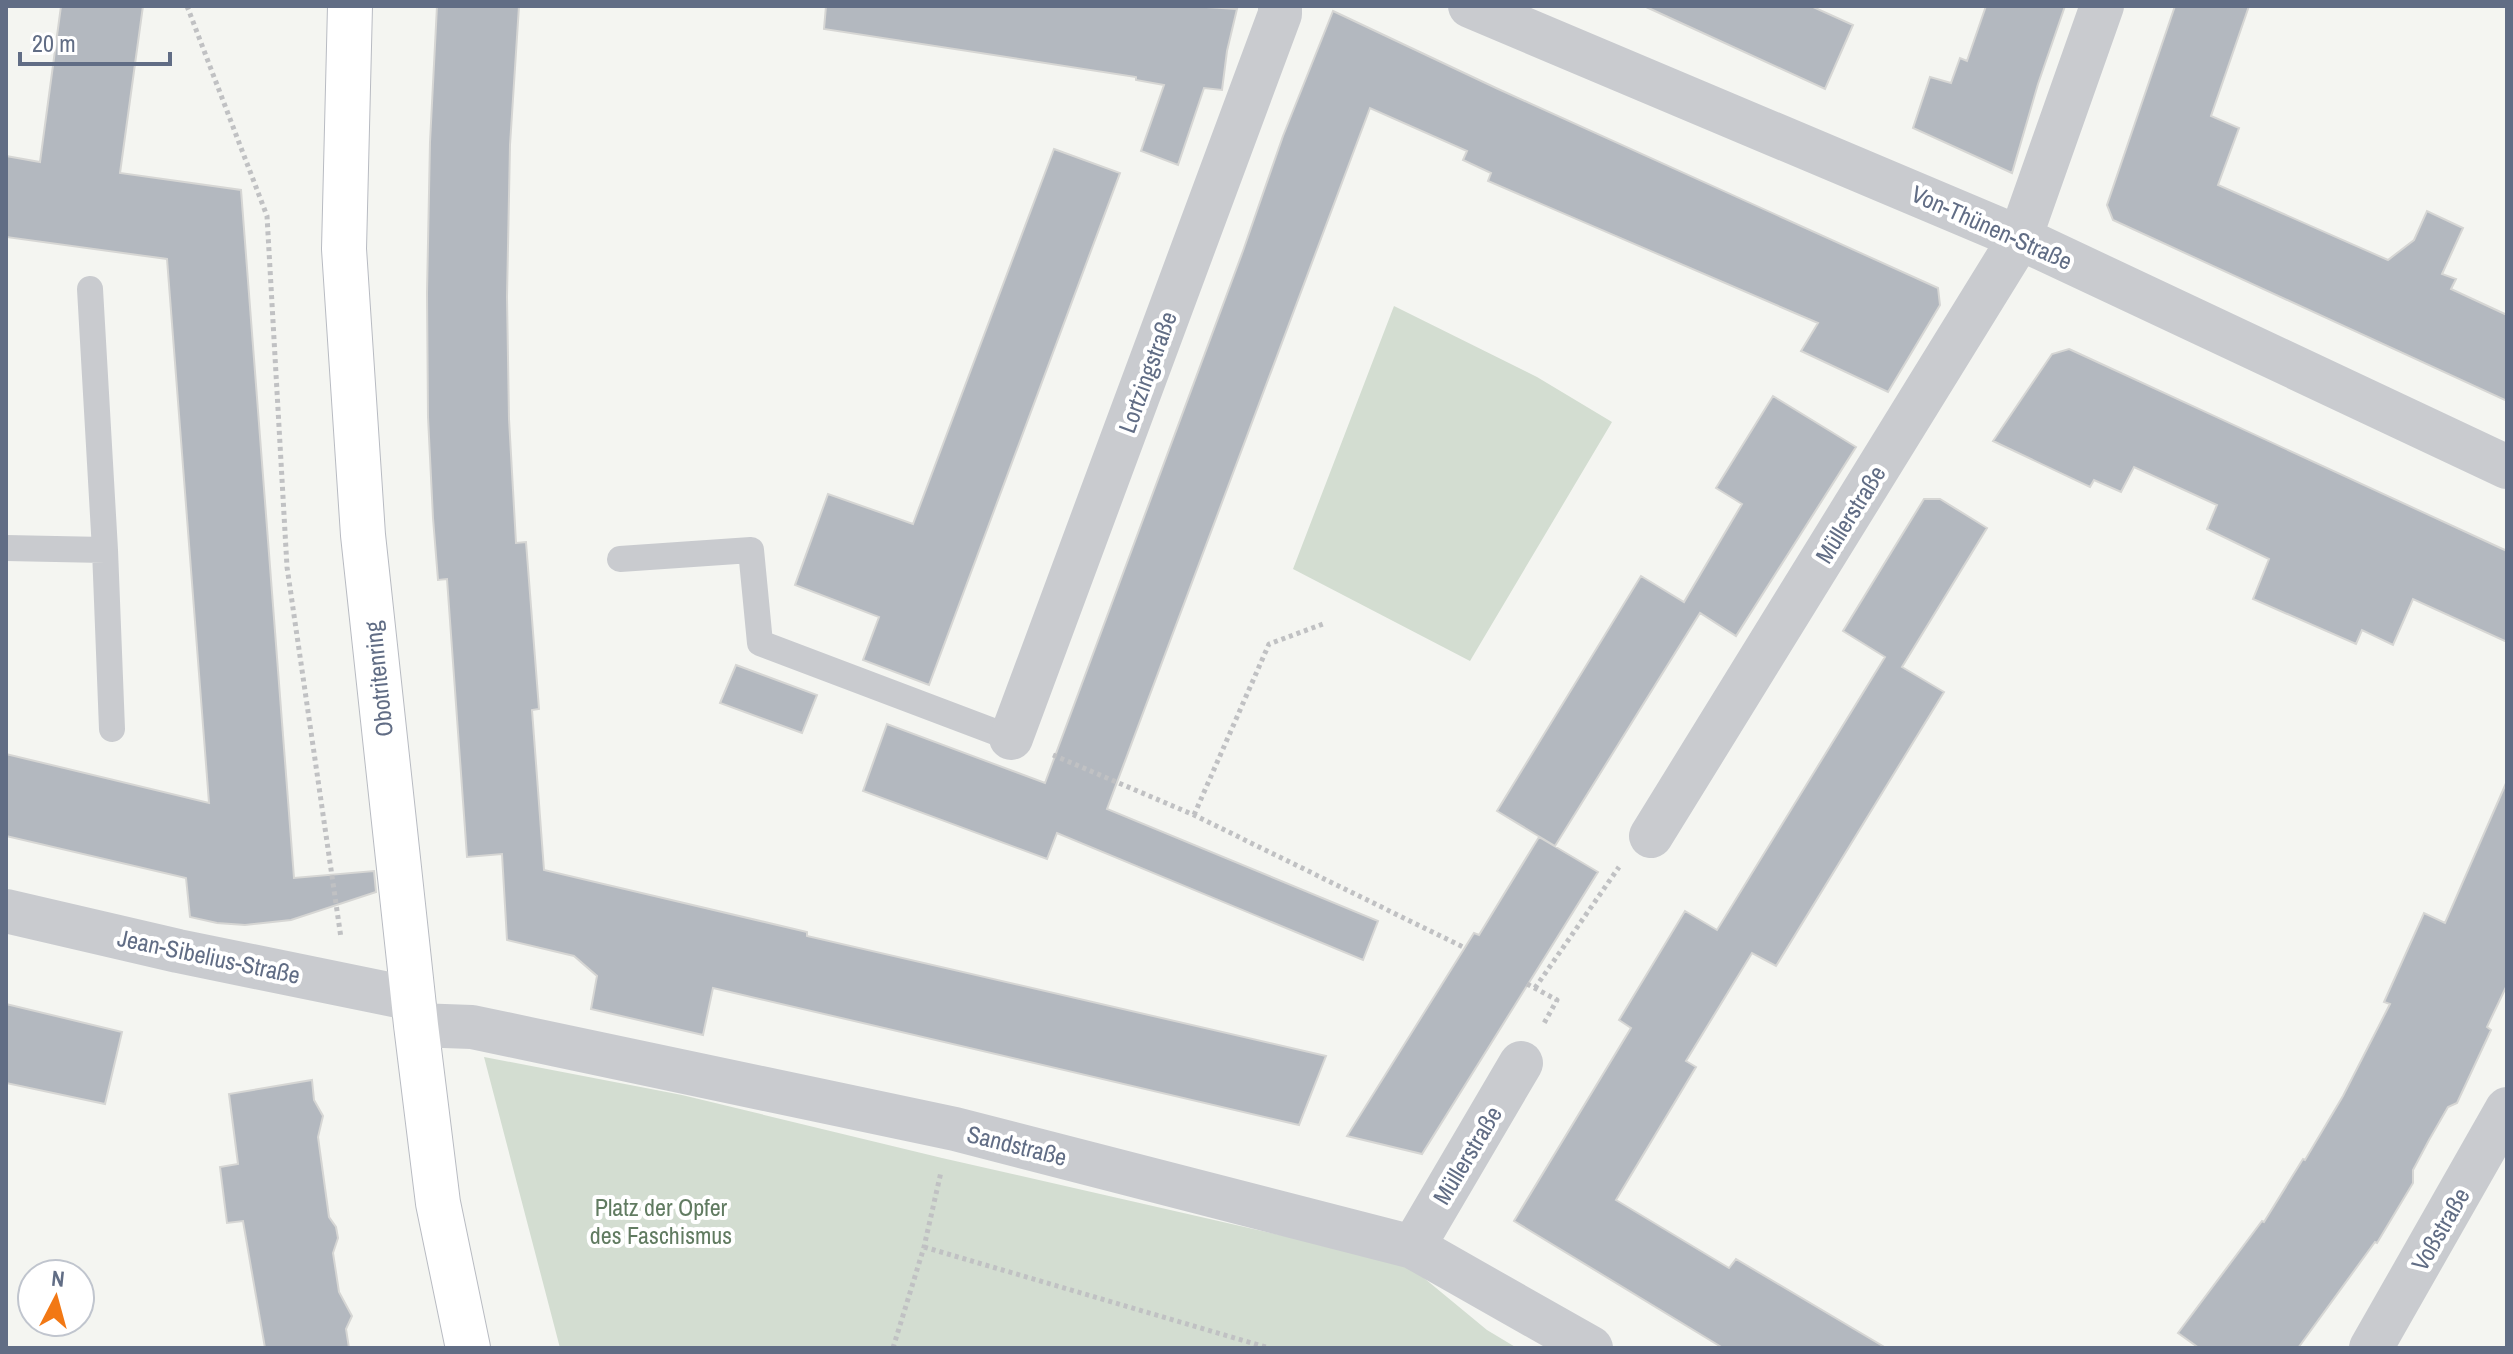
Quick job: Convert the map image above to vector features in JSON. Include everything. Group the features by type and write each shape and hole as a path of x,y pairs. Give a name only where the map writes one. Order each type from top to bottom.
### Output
{"street":[{"name":"Obotritenring","path":"350,6 344,249 363,535 414,1012 438,1203 468,1348"},
{"name":"Lortzingstraße","path":"1011,738 1280,14 1280,6"},
{"name":"Von-Thünen-Straße","path":"1470,6 2020,238 2507,467"},
{"name":"Müllerstraße","path":"1651,836 2020,238 2102,6"},
{"name":"Jean-Sibelius-Straße","path":"6,911 178,951 347,985 414,1012"},
{"name":"Sandstraße","path":"414,1012 472,1027 955,1129 1413,1247 1591,1348"},
{"name":"Müllerstraße","path":"1413,1247 1521,1063"},
{"name":"Voßstraße","path":"2371,1348 2507,1109"}],"lane":[{"path":"90,289 112,729"},
{"path":"6,548 105,550"},
{"path":"620,559 751,550 760,643 1011,738"}],"path":[{"path":"187,6 267,216 287,567 347,985"},
{"path":"1194,815 1269,644 1323,624"},
{"path":"1011,738 1194,815 1465,948"},
{"path":"1527,984 1535,988 1627,855 1651,836"},
{"path":"893,1348 955,1129"},
{"path":"924,1247 1269,1348"}],"green space":[{"path":"1394,306 1537,377 1612,422 1470,661 1293,569"},
{"name":"Platz der Opfer des Faschismus","path":"484,1057 682,1095 1407,1264 1487,1330 1517,1348 560,1348"}],"building":[{"path":"61,6 143,6 120,173 241,190 294,878 374,871 376,892 291,920 245,925 190,917 186,878 6,836 6,754 209,803 167,259 6,237 6,156 40,162"},
{"path":"437,6 519,6 510,145 507,297 509,419 516,543 526,542 539,709 532,710 544,870 807,932 807,936 1326,1056 1299,1125 713,988 703,1035 591,1009 597,976 574,956 507,940 502,854 467,857 447,579 438,580 433,518 427,293"},
{"path":"826,6 1191,6 1237,9 1222,90 1204,88 1178,165 1141,151 1164,85 1136,80 1136,77 824,29"},
{"path":"1644,6 1811,6 1853,25 1825,89"},
{"path":"1986,6 2065,6 2012,173 1913,128 1930,77 1951,83 1960,58 1967,61"},
{"path":"2175,6 2249,6 2211,116 2239,128 2218,185 2388,260 2414,240 2427,211 2463,228 2442,274 2456,279 2451,289 2507,315 2507,401 2113,220 2107,205"},
{"path":"1333,11 1938,288 1940,305 1888,392 1801,351 1818,323 1488,181 1491,173 1463,160 1467,151 1370,108 1107,809 1378,921 1363,960 1057,833 1047,859 863,791 887,724 1045,783 1283,136"},
{"path":"1054,149 1120,173 929,685 863,660 879,617 795,585 828,494 913,524"},
{"path":"2069,349 2507,551 2507,642 2413,599 2393,645 2362,630 2356,644 2253,599 2269,559 2207,529 2217,505 2134,467 2121,492 2094,480 2090,487 1993,441 2052,354"},
{"path":"1773,396 1856,447 1736,636 1700,613 1555,846 1497,811 1641,576 1684,602 1742,504 1716,488"},
{"path":"1924,499 1940,499 1987,528 1902,667 1944,692 1776,966 1752,953 1686,1061 1696,1067 1616,1200 1729,1268 1736,1259 1886,1348 1723,1348 1514,1221 1631,1028 1619,1020 1685,911 1717,930 1885,657 1843,631"},
{"path":"736,665 817,695 802,733 720,703"},
{"path":"2507,781 2507,985 2487,1027 2491,1030 2457,1103 2448,1107 2429,1140 2413,1170 2413,1183 2377,1243 2298,1348 2199,1348 2178,1333 2264,1222 2305,1160 2343,1096 2390,1004 2384,1002 2424,913 2445,923"},
{"path":"1539,837 1598,872 1422,1154 1347,1136 1474,933 1479,935"},
{"path":"6,1004 122,1032 105,1104 6,1083"},
{"path":"312,1080 314,1100 323,1116 318,1137 329,1217 336,1227 338,1238 333,1253 339,1292 352,1316 346,1329 349,1348 265,1348 243,1221 227,1223 220,1167 238,1164 229,1094"}]}
